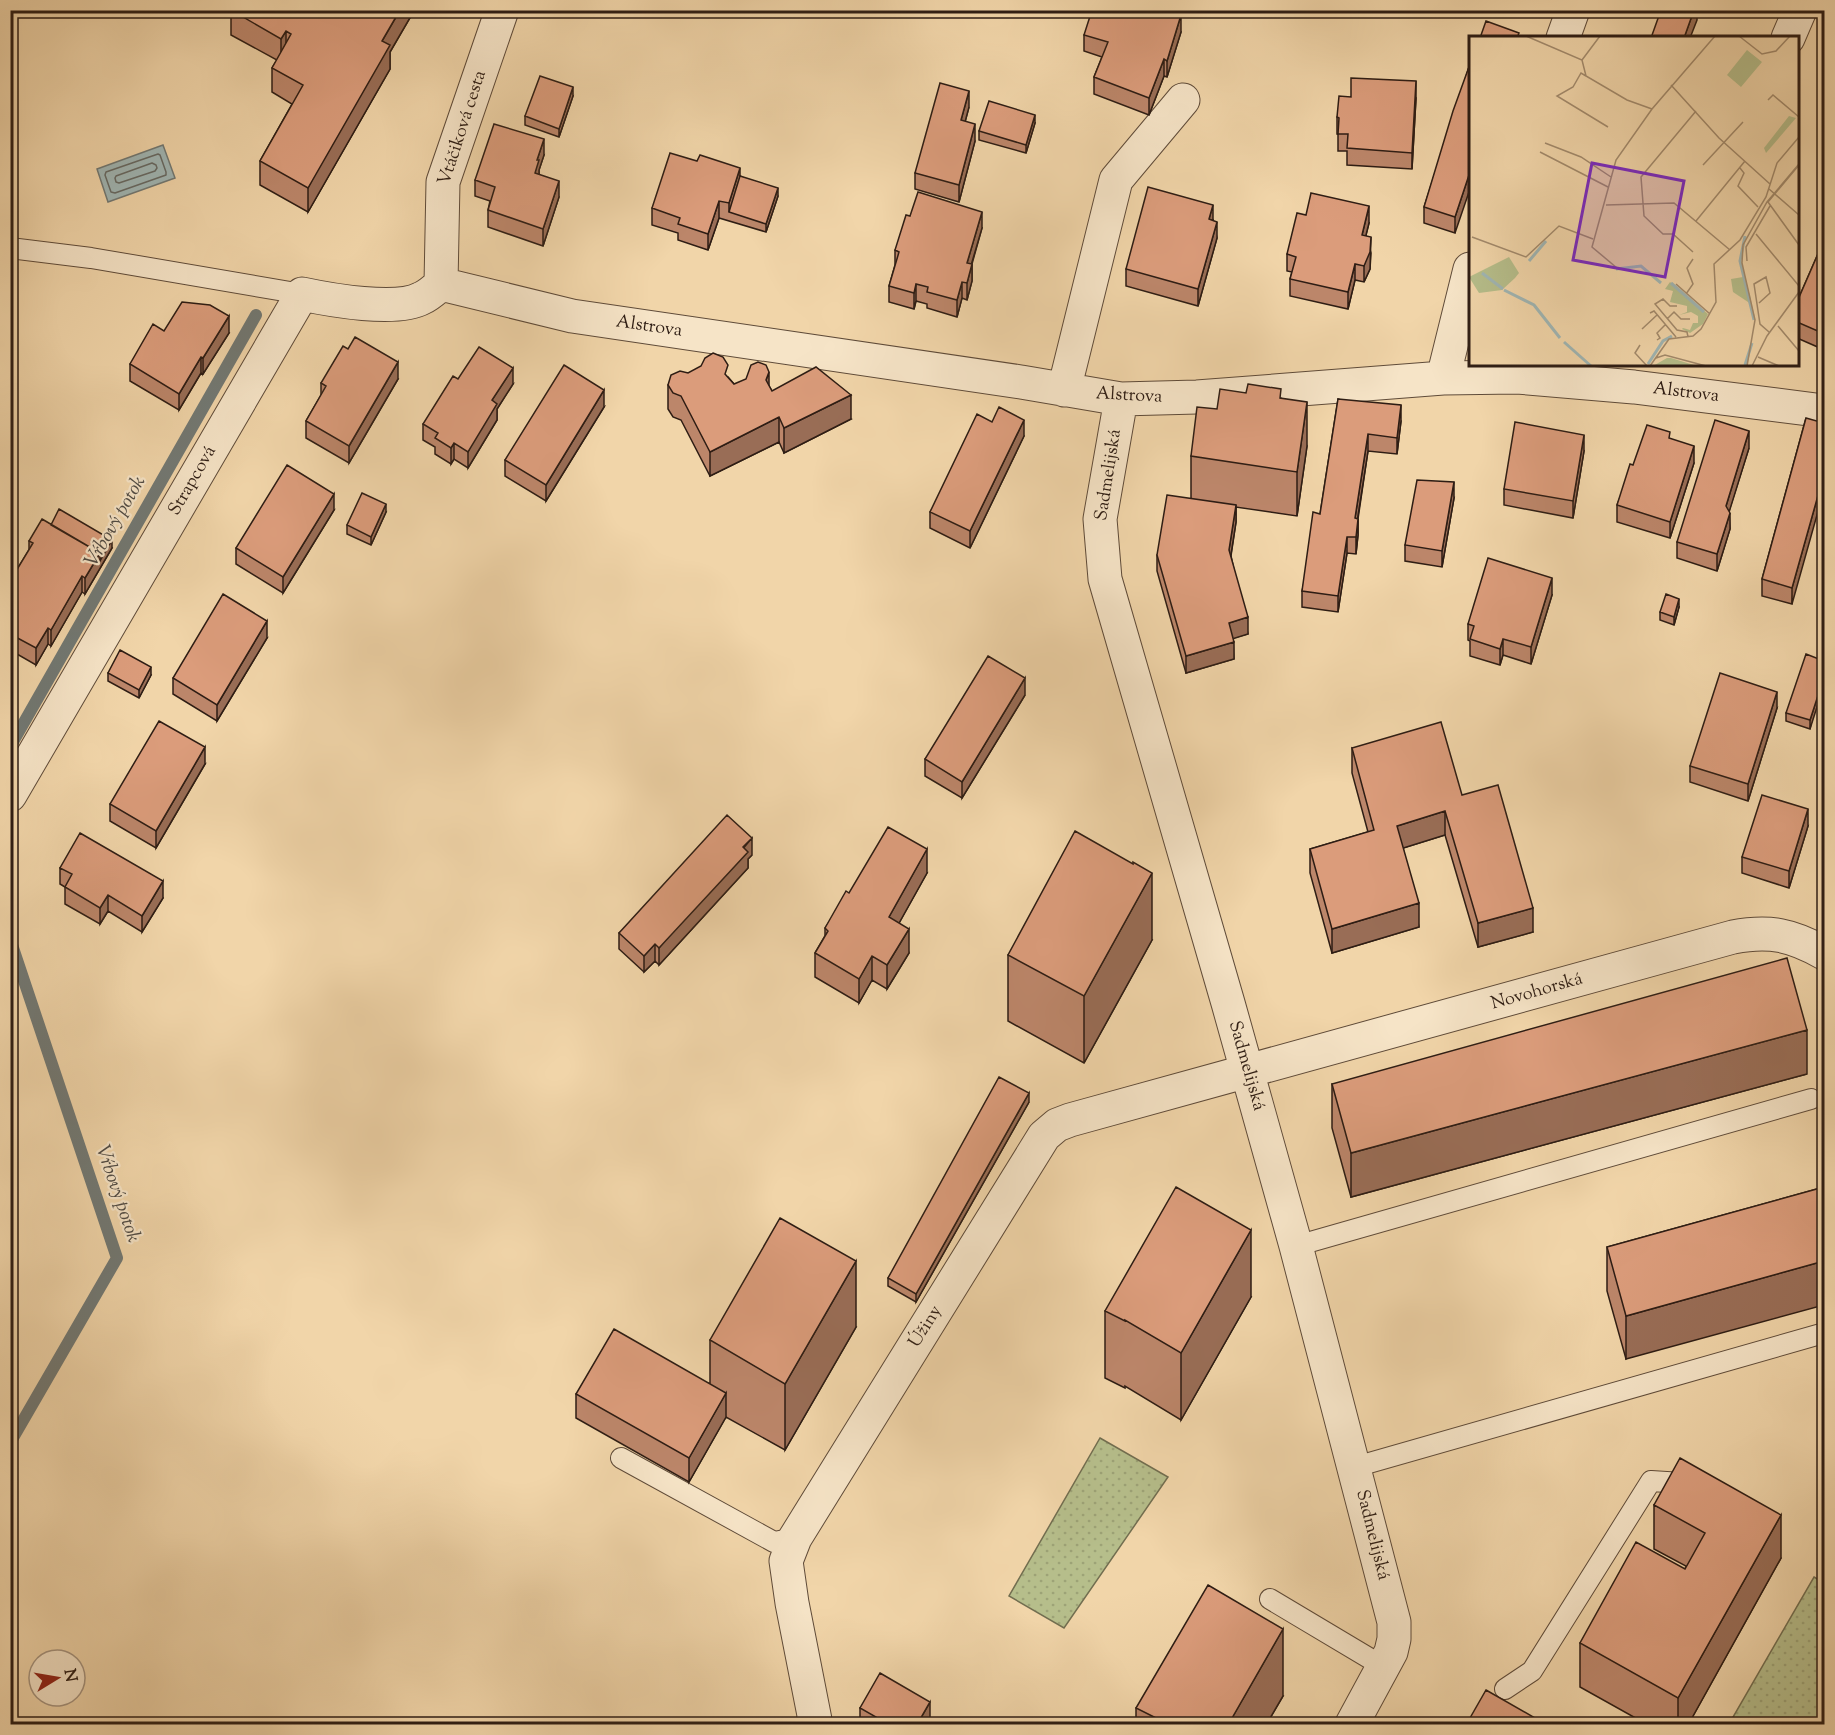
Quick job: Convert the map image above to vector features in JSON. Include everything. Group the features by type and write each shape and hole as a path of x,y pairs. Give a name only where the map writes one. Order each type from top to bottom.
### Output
{"street":[{"name":"Vtáčiková cesta","path":"441,284 443,182 502,10"},
{"path":"1564,36 1573,10"},
{"path":"1789,36 1800,10"},
{"path":"1064,390 1116,180 1183,100"},
{"path":"1443,378 1469,273"},
{"path":"302,294 335,301 392,305 421,299 441,284"},
{"name":"Alstrova","path":"441,284 572,316 1121,399 1197,397 1443,378 1639,376 1824,411"},
{"name":"Strapcová","path":"10,795 302,294"},
{"name":"Sadmelijská","path":"1121,399 1100,519 1105,579 1248,1072 1394,1622 1394,1643 1352,1725"},
{"name":"Novohorská","path":"1248,1072 1733,937 1765,933 1784,935 1800,940 1824,953"},
{"name":"Úžiny","path":"812,1725 815,1720 786,1561 795,1538 1044,1136 1058,1125 1070,1120 1248,1072"}],"lane":[{"path":"10,248 102,260 302,294"},
{"path":"1296,1246 1811,1099"},
{"path":"1354,1467 1824,1333"},
{"path":"621,1458 774,1542 795,1538"},
{"path":"1505,1689 1533,1671 1651,1481 1682,1483"},
{"path":"1610,1546 1630,1557"},
{"path":"1270,1599 1384,1666"}],"green space":[{"path":"1100,1438 1168,1477 1064,1628 1009,1596"},
{"path":"1814,1577 1824,1583 1824,1724 1729,1724"}],"water":[{"path":"163,145 175,178 108,202 97,169"}],"building":[{"path":"231,10 400,10 382,41 390,45 308,188 260,161 303,85 272,68 291,34 286,31 281,39"},
{"path":"1092,10 1164,10 1181,15 1167,61 1164,59 1149,98 1094,77 1108,42 1084,35"},
{"path":"1661,10 1694,10 1685,36 1652,36"},
{"path":"1486,21 1519,33 1518,36 1481,36"},
{"path":"1469,67 1469,175 1455,217 1424,207"},
{"path":"540,76 573,87 559,129 525,116"},
{"path":"1351,78 1416,81 1412,153 1347,148 1348,134 1338,134 1339,118 1337,117 1339,96 1351,97"},
{"path":"940,83 969,91 961,120 975,124 959,185 915,173"},
{"path":"1824,86 1824,98 1820,96"},
{"path":"989,101 1035,115 1026,145 979,131"},
{"path":"494,124 544,139 535,173 559,181 543,229 488,210 495,187 475,180"},
{"path":"670,153 697,161 700,155 740,168 729,203 719,201 708,234 678,224 680,218 652,208"},
{"path":"740,176 778,188 766,224 729,212"},
{"path":"1148,187 1213,205 1209,219 1217,222 1198,289 1126,269"},
{"path":"918,192 982,212 967,263 972,264 967,283 962,282 957,300 927,292 928,287 916,284 914,293 889,286 899,252 895,250 906,215 910,216"},
{"path":"1311,193 1369,206 1362,235 1371,237 1370,252 1364,266 1355,264 1348,292 1290,279 1296,257 1287,254 1297,213 1306,215"},
{"path":"1824,240 1824,321 1820,332 1799,323 1799,297"},
{"path":"182,302 210,305 229,316 179,394 130,364 153,324 164,331"},
{"path":"355,337 398,362 349,446 306,421 326,386 321,383 343,346 348,349"},
{"path":"479,347 513,368 492,400 497,404 468,452 454,443 451,448 435,438 438,433 423,424 453,376 458,379"},
{"path":"713,353 723,357 728,365 725,374 734,384 746,379 751,365 758,362 766,365 769,372 766,380 772,391 816,367 851,395 784,428 779,417 710,452 681,396 673,393 668,385 671,375 680,371 688,373 701,366 705,358"},
{"path":"564,365 604,390 546,485 505,460"},
{"path":"1248,384 1281,389 1280,398 1307,402 1297,472 1191,456 1197,407 1217,409 1220,389 1246,393"},
{"path":"1338,399 1401,405 1397,438 1368,434 1355,518 1358,519 1356,537 1347,537 1338,596 1302,591 1313,512 1320,514"},
{"path":"999,407 1024,420 970,531 930,512 977,414 992,422"},
{"path":"1806,418 1824,423 1824,474 1792,588 1762,579"},
{"path":"1715,420 1749,431 1726,506 1730,513 1717,554 1677,542"},
{"path":"1515,422 1584,435 1573,501 1504,489"},
{"path":"1647,425 1670,432 1669,438 1694,446 1670,522 1617,505 1630,464 1633,465"},
{"path":"287,465 334,494 283,577 236,548"},
{"path":"1417,480 1454,482 1442,551 1405,545"},
{"path":"362,493 386,504 371,537 347,525"},
{"path":"1167,495 1236,505 1229,550 1248,617 1229,623 1234,642 1186,656 1157,555"},
{"path":"59,509 112,540 100,561 100,553 51,525"},
{"path":"42,519 100,553 85,578 82,576 51,630 48,628 36,648 10,634 10,581 33,543 29,541"},
{"path":"1488,558 1552,578 1531,647 1503,639 1500,649 1470,639 1474,626 1468,624"},
{"path":"223,594 267,621 217,705 173,678"},
{"path":"1666,594 1679,599 1674,617 1660,612"},
{"path":"120,650 151,667 139,690 108,673"},
{"path":"1806,654 1824,661 1824,677 1810,720 1786,713"},
{"path":"988,656 1025,678 962,782 925,759"},
{"path":"1720,673 1777,692 1748,784 1690,766"},
{"path":"159,721 205,747 156,831 110,804"},
{"path":"1441,722 1462,795 1498,785 1533,908 1478,923 1445,811 1397,826 1419,903 1332,929 1310,849 1374,830 1352,748"},
{"path":"1762,795 1808,809 1789,871 1742,857"},
{"path":"727,815 752,838 743,847 748,852 659,948 655,944 644,956 619,933"},
{"path":"888,827 927,849 889,917 909,929 887,965 872,956 859,979 815,953 828,931 825,928 846,891 849,893"},
{"path":"1075,831 1152,873 1084,996 1008,955"},
{"path":"80,833 163,881 142,916 108,895 100,908 65,887 72,874 60,868"},
{"path":"1787,958 1807,1030 1351,1153 1332,1084"},
{"path":"999,1077 1029,1093 916,1294 888,1278"},
{"path":"1176,1187 1251,1230 1181,1353 1105,1311"},
{"path":"1824,1187 1824,1261 1626,1316 1607,1247"},
{"path":"780,1218 856,1261 785,1384 710,1340"},
{"path":"614,1329 726,1393 689,1458 576,1394"},
{"path":"1680,1458 1781,1515 1678,1698 1580,1643 1636,1542 1685,1569 1705,1533 1654,1505"},
{"path":"1208,1585 1283,1629 1228,1725 1167,1725 1136,1708"},
{"path":"880,1673 930,1702 919,1721 924,1725 872,1725 876,1717 860,1708"},
{"path":"1486,1690 1542,1722 1541,1725 1466,1725"}],"waterway":[{"name":"Vŕbový potok","path":"10,747 256,315"},
{"name":"Vŕbový potok","path":"10,939 117,1258 10,1443"}]}
